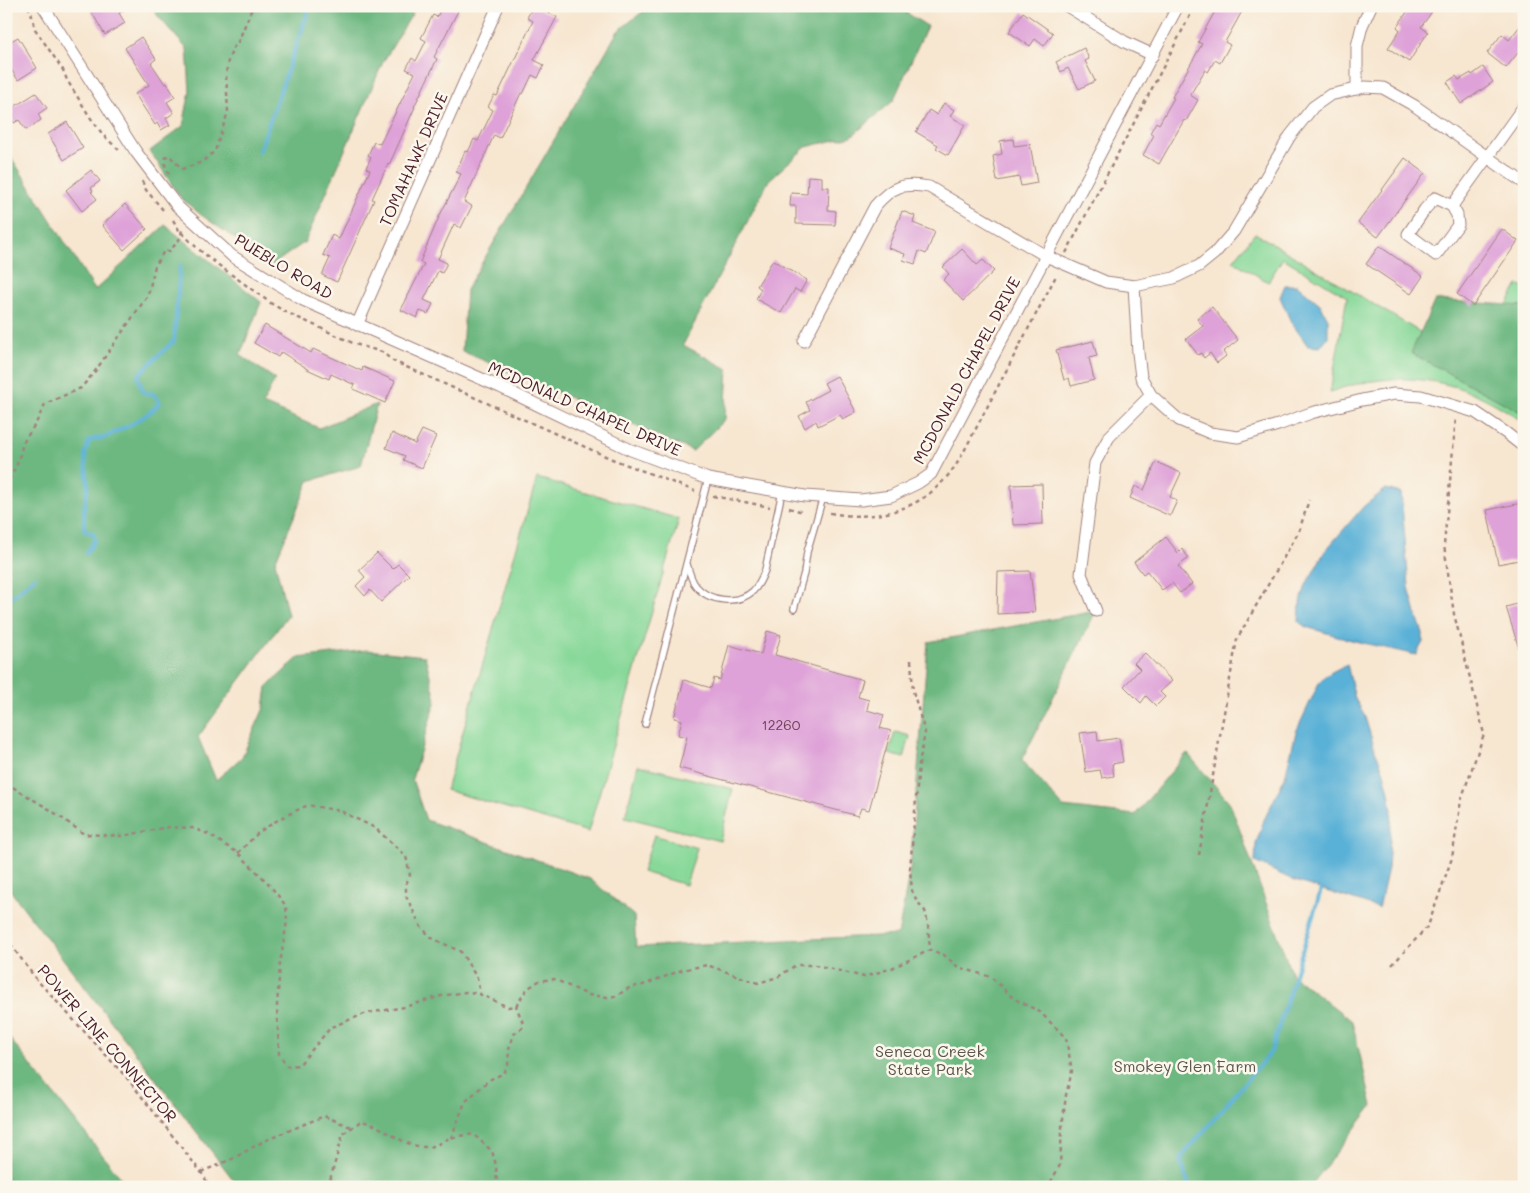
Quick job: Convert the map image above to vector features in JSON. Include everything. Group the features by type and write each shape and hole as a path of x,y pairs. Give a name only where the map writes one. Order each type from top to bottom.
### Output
{"street":[{"name":"PUEBLO ROAD","path":"43,6 136,152 177,206 232,256 303,300 468,373"},
{"name":"TOMAHAWK DRIVE","path":"357,325 498,6"},
{"path":"1067,6 1125,42 1153,55"},
{"name":"MCDONALD CHAPEL DRIVE","path":"468,373 631,450 708,479 782,492 861,500 891,496 918,483 931,474 1178,6"},
{"path":"1357,89 1357,46 1362,26 1371,6"},
{"path":"804,341 875,206 884,195 900,186 913,184 929,187 1046,256 1106,282 1134,286 1174,278 1199,266 1214,253 1234,231 1290,136 1313,107 1330,96 1365,87 1383,88 1415,106 1524,183"},
{"path":"1452,206 1524,106"},
{"path":"1435,198 1452,206 1457,215 1458,225 1436,255 1408,234 1435,198"},
{"path":"1134,286 1141,377 1152,396 1180,420 1210,434 1238,437 1278,426 1311,414 1362,400 1394,394 1421,396 1475,412 1524,447"},
{"path":"1096,611 1081,574 1095,462 1108,436 1152,396"}],"lane":[{"path":"645,724 708,479"},
{"path":"686,562 696,586 712,597 727,600 742,598 752,592 760,582 765,570 782,492"},
{"path":"794,609 804,573 807,552 824,497"}],"path":[{"path":"28,6 35,29 63,70 67,80 90,117 103,136 121,152"},
{"path":"172,179 166,166 166,156 172,157 182,169 202,162 215,151 228,112 226,74 228,61 253,6"},
{"path":"1066,255 1195,6"},
{"path":"137,174 146,190 166,213"},
{"path":"6,487 18,462 23,443 37,421 44,404 81,388 129,325 148,295 159,258 164,250 170,251 181,237 183,212"},
{"path":"170,217 182,233 217,264 288,313 355,344 382,352 393,361 612,459 699,492"},
{"path":"1392,965 1428,926 1452,858 1461,800 1484,734 1454,614 1444,545 1457,406"},
{"path":"713,496 771,507"},
{"path":"1199,854 1238,638 1299,530 1309,500"},
{"path":"788,508 804,512"},
{"path":"911,660 915,703 925,733 919,764 910,870 912,891 925,912 930,950"},
{"path":"6,783 52,811 84,834 122,836 169,827 192,828 208,834 238,853 269,884 286,906 288,921 280,964 277,1005 279,1054 287,1066 299,1065 331,1027 367,1013 405,1007 450,994 466,992 480,994 508,1008 516,1006 527,989 539,981 554,979 588,995 608,997 616,996 631,987 643,985 682,970 707,966 758,983 778,978 796,965 816,965 864,977 892,968 930,950 944,955 958,967 990,977 1014,998 1040,1012 1066,1038 1072,1071 1066,1095 1060,1165 1048,1187"},
{"path":"238,853 259,832 281,818 308,805 340,811 375,828 406,856 410,875 406,884 406,896 421,927 432,938 462,952 477,978 480,994"},
{"name":"POWER LINE CONNECTOR","path":"6,938 36,979 127,1078 201,1172 210,1187"},
{"path":"451,1138 465,1102 490,1080 504,1072 508,1066 509,1049 514,1034 522,1028 523,1023 516,1006"},
{"path":"201,1172 232,1159 264,1141 324,1116 351,1127"},
{"path":"328,1187 344,1134 351,1127 361,1122 369,1122 398,1140 414,1146 427,1148 451,1138 473,1134 492,1151 496,1165 497,1187"}],"green space":[{"path":"152,6 417,6 383,62 305,242 272,265 200,214 180,197 150,151 183,126 190,91 187,49 157,15"},
{"path":"650,6 896,6 927,26 893,101 852,136 806,147 769,180 683,345 728,369 725,419 693,451 462,351 466,290 618,31"},
{"path":"6,149 95,290 165,225 261,302 240,355 275,379 263,404 319,428 377,404 361,466 309,481 275,562 288,615 198,737 216,780 242,757 264,708 267,687 298,658 367,650 425,656 436,700 412,779 426,820 590,879 634,916 636,947 898,935 910,869 928,642 1096,611 1022,760 1063,807 1135,815 1187,753 1230,803 1292,975 1352,1021 1372,1106 1310,1187 239,1187 6,885"},
{"path":"1255,233 1473,364 1518,285 1524,287 1524,423 1502,408 1479,396 1431,381 1407,379 1382,380 1356,384 1330,392 1347,297 1283,258 1268,282 1233,261"},
{"path":"1435,300 1524,306 1524,414 1411,353"},
{"path":"537,478 679,519 588,832 446,790"},
{"path":"895,732 910,736 904,758 889,754"},
{"path":"638,765 733,789 720,841 625,817"},
{"path":"654,835 697,848 686,885 642,872"},
{"path":"6,1034 128,1187 6,1187"}],"water":[{"path":"1285,285 1297,285 1320,304 1328,319 1328,337 1320,347 1308,346 1291,322 1280,297"},
{"path":"1386,489 1401,493 1409,587 1423,633 1423,642 1416,655 1355,641 1306,627 1299,622 1300,604 1306,585 1325,551 1364,506"},
{"path":"1347,664 1355,699 1364,714 1383,769 1392,811 1388,868 1379,908 1295,881 1255,862 1256,844 1263,822 1285,777 1296,732 1320,681"}],"building":[{"path":"88,6 130,6 119,13 125,23 105,35"},
{"path":"442,6 448,6 458,11 434,57 437,59 372,199 374,200 337,282 322,275 330,258 323,255 332,235 339,239 370,170 366,168 371,157 368,155 374,142 380,144 415,73 406,69 412,58 416,61 426,41 421,38 433,15 437,17"},
{"path":"533,6 557,17 534,60 544,65 538,78 532,75 523,94 521,93 500,138 494,135 464,202 472,206 461,228 454,224 438,259 447,263 442,273 438,271 424,300 433,304 428,314 420,311 417,318 401,310 424,264 420,262 439,217 461,174 456,172 465,151 468,152 474,139 478,141 493,110 488,107 494,95 497,96 533,21 527,18"},
{"path":"1218,6 1245,6 1225,42 1230,45 1220,63 1215,60 1208,72 1205,70 1190,95 1198,100 1186,121 1184,120 1159,164 1143,155 1154,135 1150,133 1156,122 1159,124 1174,98 1172,97 1202,44 1198,42"},
{"path":"1411,6 1436,6 1421,27 1428,32 1409,62 1388,48 1400,30 1397,27"},
{"path":"1023,12 1053,33 1044,46 1035,39 1030,46 1009,32"},
{"path":"1524,21 1524,45 1506,68 1487,53 1502,34 1509,40"},
{"path":"18,37 37,68 18,80 6,62 6,44"},
{"path":"141,37 156,59 151,63 165,84 167,83 175,97 167,102 174,113 166,118 170,125 161,130 157,123 155,125 135,94 149,85 125,48"},
{"path":"1084,48 1089,59 1085,61 1095,81 1079,89 1068,68 1061,72 1056,62"},
{"path":"1483,67 1493,82 1461,104 1447,82 1456,76 1459,80 1471,73 1472,75"},
{"path":"36,93 47,108 38,114 41,120 26,130 19,120 14,123 8,114 13,110 12,108"},
{"path":"944,103 954,110 950,116 965,125 948,155 936,148 938,145 916,132 929,110 937,115"},
{"path":"67,122 83,148 64,160 48,134"},
{"path":"1013,139 1014,146 1030,144 1037,183 1021,186 1019,177 997,181 993,156 1002,154 1000,141"},
{"path":"1405,158 1425,173 1378,237 1358,223"},
{"path":"91,170 100,181 91,188 93,191 91,192 97,199 82,211 66,190"},
{"path":"808,176 822,177 822,187 829,187 828,210 836,211 835,225 796,224 796,206 790,206 791,193 807,194"},
{"path":"125,204 147,229 124,250 102,225"},
{"path":"902,211 915,216 913,223 935,232 926,254 919,251 915,264 903,260 905,254 888,248"},
{"path":"1502,229 1518,241 1473,306 1457,294"},
{"path":"1379,246 1423,276 1411,294 1366,264"},
{"path":"962,249 977,265 983,260 994,271 963,301 943,280 949,274 943,267"},
{"path":"773,260 807,280 800,292 795,289 781,313 756,299 761,289 757,286"},
{"path":"1212,307 1238,340 1223,352 1226,356 1217,363 1210,353 1204,358 1201,353 1198,355 1186,339 1203,326 1197,319"},
{"path":"265,325 311,353 313,349 362,371 363,367 395,381 385,403 353,389 355,385 331,374 329,379 305,368 281,352 278,357 254,343"},
{"path":"1093,341 1097,356 1089,358 1094,380 1071,386 1069,378 1064,380 1056,350"},
{"path":"837,376 856,412 843,419 840,415 818,426 816,421 805,428 799,416 810,410 806,402 828,390 824,383"},
{"path":"422,430 436,436 422,468 403,460 405,456 386,448 392,433 415,444"},
{"path":"1156,462 1181,473 1170,497 1177,501 1170,516 1130,498 1135,486 1144,490"},
{"path":"1042,484 1043,524 1013,525 1011,485"},
{"path":"1522,503 1524,559 1498,564 1487,510"},
{"path":"1166,537 1178,553 1182,549 1189,558 1178,566 1192,584 1180,593 1172,583 1162,590 1147,571 1143,574 1134,562"},
{"path":"377,553 393,569 398,564 409,575 381,602 370,590 365,596 356,586 365,577 359,570"},
{"path":"1030,571 1035,612 997,614 998,572"},
{"path":"1524,602 1524,655 1521,655 1506,607"},
{"path":"767,631 781,635 775,655 863,680 858,697 869,700 867,710 884,715 880,728 891,731 869,810 861,808 858,816 679,768 687,737 678,735 682,720 674,718 684,680 711,688 714,678 720,680 729,645 761,654"},
{"path":"1145,653 1172,681 1160,692 1165,697 1156,706 1146,696 1141,703 1124,686 1140,669 1134,663"},
{"path":"1097,731 1098,741 1119,738 1123,762 1112,764 1114,776 1102,778 1100,770 1086,772 1080,733"}],"waterway":[{"path":"259,152 310,6"},
{"path":"86,553 95,540 93,533 84,529 84,509 88,485 85,454 89,441 98,438 102,439 133,423 148,414 160,402 153,394 143,392 138,377 174,341 180,266"},
{"path":"6,602 35,577"},
{"path":"1186,1187 1188,1183 1180,1159 1271,1052 1321,890"}],"park label":[{"name":"Seneca Creek State Park","path":"930,1059"},
{"name":"Smokey Glen Farm","path":"1185,1065"}]}
